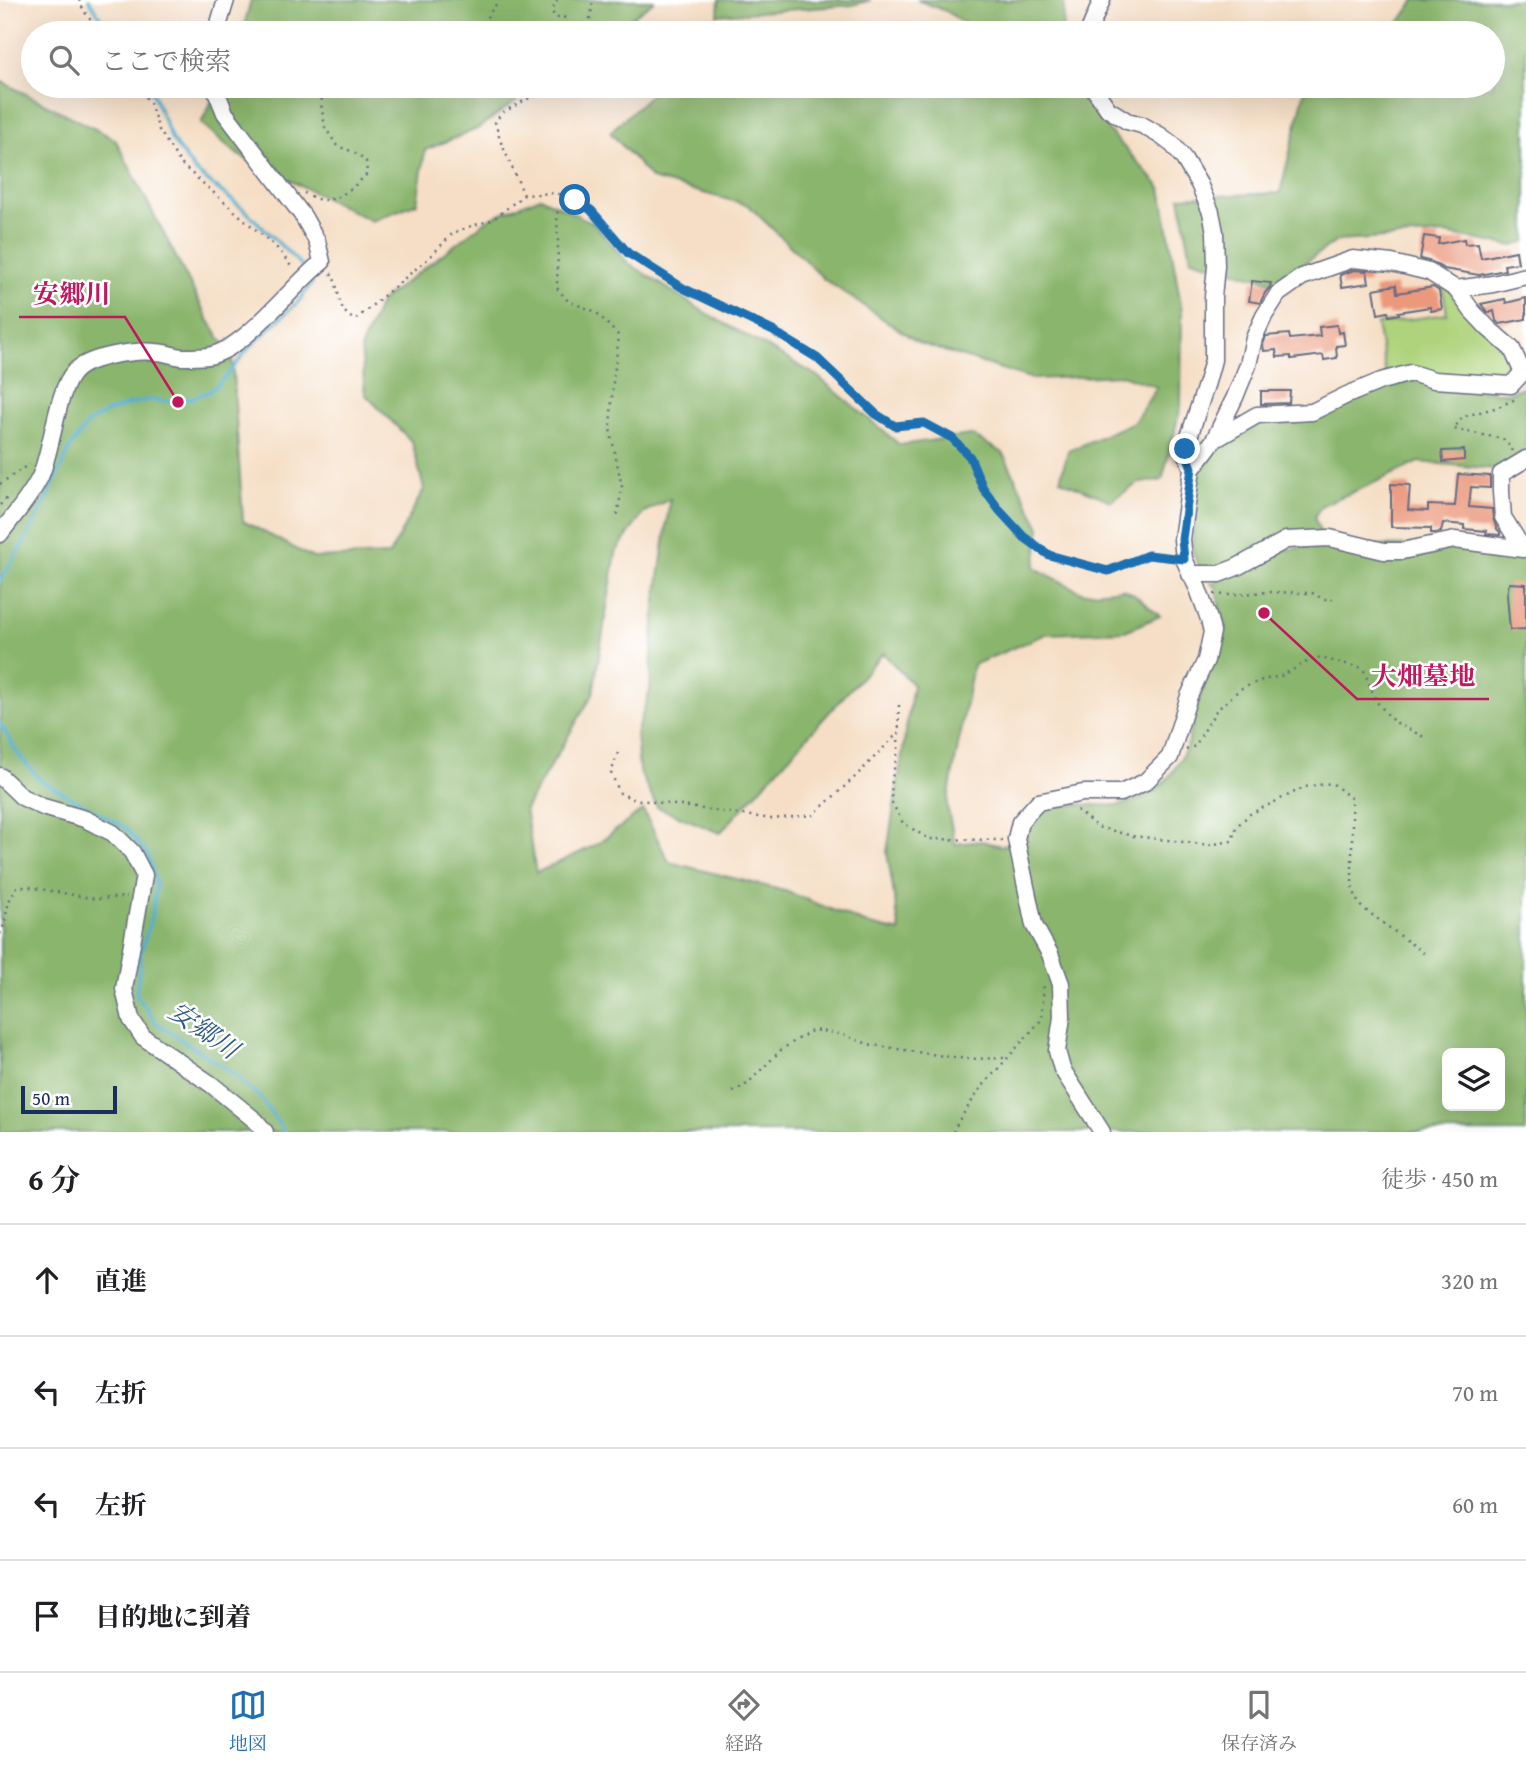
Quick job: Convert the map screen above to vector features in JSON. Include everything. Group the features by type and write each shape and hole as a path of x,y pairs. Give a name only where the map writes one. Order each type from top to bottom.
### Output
{"street":[{"path":"220,21 226,0"},
{"path":"1093,21 1101,0"},
{"path":"0,534 40,477 65,386 74,372 86,363 134,352 156,352 181,357 211,356 236,344 311,272 317,241 303,216 225,113 219,98"},
{"path":"1100,98 1108,109 1127,121 1142,125 1173,145 1199,184 1215,232 1213,360 1185,449 1192,468 1182,539 1190,574 1212,632 1206,660 1189,696 1170,757 1145,782 1121,793 1083,793 1038,802 1020,821 1016,839 1034,925 1050,954 1060,984 1062,1017 1058,1051 1062,1069 1101,1132"},
{"path":"1192,468 1214,440 1248,365 1254,338 1278,295 1303,277 1353,259 1392,263 1429,272 1456,289 1472,312 1512,349 1524,371 1511,385 1434,380 1411,373 1359,390 1312,412 1257,415 1214,440"},
{"path":"1456,289 1526,276"},
{"path":"1525,548 1503,517 1501,474 1526,459"},
{"path":"1190,574 1219,574 1286,540 1330,538 1384,551 1402,551 1455,540 1525,548"},
{"path":"0,776 22,797 43,807 85,819 113,834 132,852 144,875 124,989 131,1019 144,1037 212,1085 256,1121 265,1132"}],"path":[{"path":"79,0 91,21"},
{"path":"484,21 499,0"},
{"path":"557,0 552,12 556,18 564,17 565,21"},
{"path":"590,21 593,0"},
{"path":"146,98 159,130 181,164 279,250 311,272 334,277 345,315 355,320 430,257 453,233 492,220 524,195 555,193 575,200 591,210 628,253 683,288 773,331 817,358 876,414 895,426 924,423 952,438 970,457 983,488 1000,511 1024,537 1049,555 1108,571 1148,555 1190,574 1209,594 1312,593 1323,599 1333,599"},
{"path":"296,189 323,200 354,188 367,174 366,161 337,146 325,127 322,98"},
{"path":"524,195 495,122 502,113 529,98"},
{"path":"575,200 557,213 557,288 568,301 596,312 619,337 610,429 622,487 617,517"},
{"path":"1501,474 1512,449 1503,439 1454,429 1462,417 1516,400 1526,391"},
{"path":"0,484 34,461"},
{"path":"1170,757 1195,746 1216,711 1240,689 1281,676 1316,657 1363,668 1376,701 1394,721 1424,737"},
{"path":"899,705 898,751 892,778 891,801 903,823 929,839 1016,839"},
{"path":"618,753 611,773 620,793 634,799 772,819 813,815 899,732"},
{"path":"1061,796 1097,827 1133,836 1209,845 1232,841 1236,827 1250,814 1305,787 1332,783 1352,799 1352,886 1359,905 1426,956"},
{"path":"0,934 9,901 17,887 30,887 96,900 141,896"},
{"path":"953,1132 981,1088 1042,1019 1044,975"},
{"path":"733,1092 747,1084 782,1049 813,1030 841,1034 868,1044 916,1052 967,1059 1006,1058"}],"green space":[{"path":"251,0 654,0 626,21 245,21"},
{"path":"719,0 871,0 853,5 718,15"},
{"path":"917,0 1064,0 1063,21 961,21 946,11"},
{"path":"1415,0 1526,0 1526,241 1514,246 1445,234 1337,241 1275,283 1191,259 1180,197 1280,193 1303,98 1505,98 1505,21 1400,21"},
{"path":"0,81 21,92 21,98 34,98 115,139 209,321 232,357 243,521 313,558 389,555 424,489 412,442 365,394 361,347 381,301 490,218 540,197 593,223 627,262 704,312 816,375 900,445 971,435 1003,453 1040,528 1035,568 1083,593 1123,589 1134,594 1160,616 1125,631 1046,634 973,665 947,805 955,844 981,841 1001,846 1026,841 1028,825 1034,815 1043,809 1068,804 1122,805 1149,795 1164,783 1176,768 1189,742 1199,699 1217,648 1220,608 1216,586 1211,583 1250,567 1281,550 1329,545 1459,546 1526,553 1526,1132 0,1132","holes":["670,499 655,607 650,690 636,734 639,771 657,807 720,833 883,653 913,685 887,852 900,932 870,925 785,891 669,862 643,810 596,845 536,873 525,809 593,694 616,552 644,512"]},
{"path":"213,98 520,98 477,129 425,150 417,203 372,221 238,155 201,123"},
{"path":"647,98 1089,98 1099,120 1161,188 1182,311 1181,406 1162,480 1139,483 1111,501 1060,480 1068,451 1134,422 1157,387 1122,375 1033,379 919,343 824,279 748,205 652,179 610,132"},
{"path":"1442,283 1515,359 1514,380 1386,376 1377,324 1447,314"},
{"path":"1409,379 1507,393 1526,386 1526,457 1506,470 1419,462 1322,505 1314,517 1321,534 1214,570 1198,566 1192,549 1197,483 1201,470 1219,444 1248,427 1349,402"}],"building":[{"path":"1424,236 1439,238 1438,244 1464,239 1465,244 1478,243 1481,258 1516,251 1518,263 1504,265 1505,270 1479,275 1444,269 1420,259"},
{"path":"1354,270 1367,271 1369,283 1342,287 1340,275"},
{"path":"1252,281 1271,283 1260,303 1249,301"},
{"path":"1396,285 1397,293 1433,287 1439,291 1442,309 1431,311 1430,307 1389,316 1388,312 1378,314 1374,289"},
{"path":"1526,298 1526,319 1500,324 1496,321 1494,311 1488,313 1481,304 1505,299 1506,303"},
{"path":"1337,325 1338,333 1343,332 1345,345 1336,346 1337,358 1324,360 1323,355 1291,359 1291,356 1277,357 1276,350 1264,351 1266,336 1289,334 1290,339 1320,336 1319,327"},
{"path":"1261,391 1290,391 1289,403 1261,404"},
{"path":"1464,450 1464,460 1443,462 1442,451"},
{"path":"1458,474 1490,476 1490,488 1471,487 1469,507 1492,509 1500,535 1464,529 1464,525 1443,523 1441,532 1435,533 1431,533 1431,528 1391,527 1391,484 1410,485 1408,510 1428,511 1428,505 1455,506"},
{"path":"1509,583 1526,584 1526,629 1510,630 1507,595"}],"waterway":[{"name":"安郷川","path":"89,0 103,21"},
{"name":"安郷川","path":"155,98 172,140 195,171 246,211 305,269"},
{"name":"安郷川","path":"0,581 47,499 70,448 88,423 130,404 149,400 178,402 209,392 224,379 250,347 298,302 312,283 310,279"},
{"name":"安郷川","path":"0,723 18,754 40,780 126,828 148,855 156,884 153,910 141,954 136,994 156,1023 228,1070 261,1098 284,1132"}],"place":[{"name":"安郷川","path":"178,402"},
{"name":"大畑墓地","path":"1264,613"}],"route":[{"path":"575,200 591,210 628,253 683,288 773,331 817,358 876,414 895,426 924,423 952,438 970,457 983,488 1000,511 1024,537 1049,555 1108,571 1148,555 1184,559 1182,539 1192,468 1185,449"}]}
